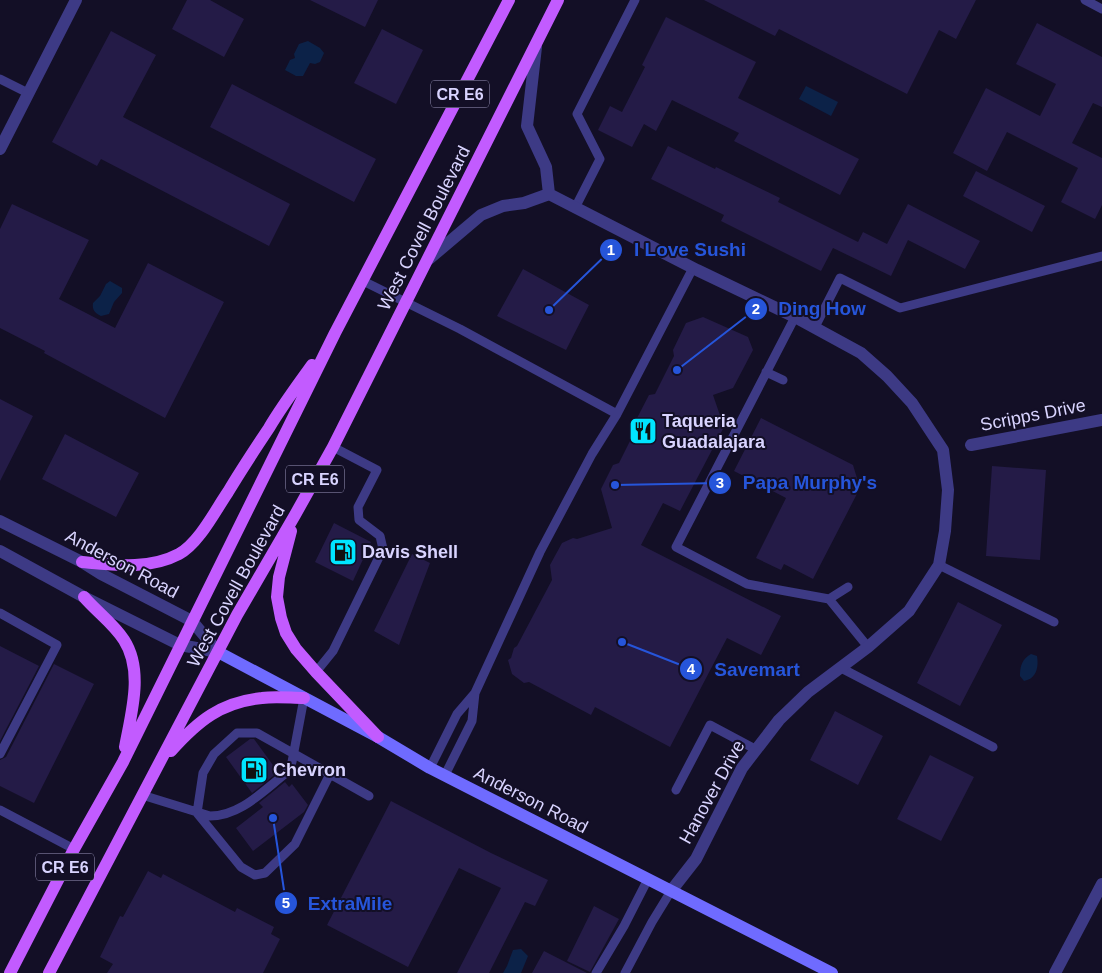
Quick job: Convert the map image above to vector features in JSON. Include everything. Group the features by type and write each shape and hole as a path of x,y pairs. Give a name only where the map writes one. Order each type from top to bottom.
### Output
{"main road":[{"name":"West Covell Boulevard","path":"10,973 74,850 123,762 335,333 509,0"},
{"name":"West Covell Boulevard","path":"49,973 237,615 333,447 558,0"},
{"path":"82,562 134,565 167,560 188,547 209,520 276,416 335,333"},
{"path":"295,515 279,577 277,597 286,633 296,649 316,672 378,738"},
{"path":"84,597 115,628 124,640 133,658 135,680 123,762"},
{"name":"Anderson Road","path":"218,652 430,768 832,973"},
{"path":"158,765 185,735 220,708 262,698 304,698"}],"street":[{"path":"0,149 76,0"},
{"path":"536,46 526,126 546,167 549,194"},
{"path":"429,259 481,214 503,206 524,203 549,194 693,268 815,327"},
{"name":"Hanover Drive","path":"671,891 696,859 742,768 778,720 808,692 868,647 909,611 939,565 945,531 948,490 943,450 912,403 887,376 861,354 815,327"},
{"name":"Scripps Drive","path":"971,445 1102,420"},
{"name":"Anderson Road","path":"0,521 82,562 101,574 192,621 218,652"},
{"name":"Anderson Road","path":"0,551 84,597 180,645 218,652"},
{"path":"1055,973 1102,884"}],"lane":[{"path":"575,208 600,159 577,114 635,0"},
{"path":"1085,0 1102,9"},
{"path":"0,79 28,93"},
{"path":"815,327 840,278 900,308 1102,256"},
{"path":"430,768 458,714 475,693 540,552 592,454 617,414 693,268"},
{"path":"363,281 460,329 617,414"},
{"path":"794,317 676,547 747,584 829,599 868,647"},
{"path":"766,372 782,380"},
{"path":"316,672 333,651 383,549 380,536 359,520 358,507 377,470 333,447"},
{"path":"939,565 1054,622"},
{"path":"829,599 848,587"},
{"path":"0,613 57,645 0,754"},
{"path":"841,668 993,748"},
{"path":"445,775 472,721 475,693"},
{"path":"142,795 210,816 221,816 234,811 285,774 292,762 304,698"},
{"path":"676,790 710,725 755,749"},
{"path":"330,774 294,844 265,872 255,874 241,867 197,812 203,773 214,754 237,733 257,733 293,754 330,774 369,796"},
{"path":"0,810 74,850"},
{"path":"596,973 624,926 648,879"},
{"path":"625,973 671,891"}],"water":[{"path":"308,41 320,48 324,53 320,62 310,63 303,76 296,76 285,70 290,60 295,58 294,54 299,44"},
{"path":"806,86 838,102 831,116 799,99"},
{"path":"110,281 122,288 122,293 114,302 109,314 101,316 94,311 93,303"},
{"path":"1031,654 1037,656 1037,669 1031,678 1024,681 1020,676 1021,666 1025,658"},
{"path":"521,949 528,956 521,973 503,973 513,950"}],"building":[{"path":"187,0 210,0 244,19 224,57 172,29"},
{"path":"310,0 378,0 365,27"},
{"path":"704,0 976,0 956,39 939,30 907,94 779,29 775,36"},
{"path":"666,17 756,62 738,98 859,159 840,195 734,141 739,133 672,100 656,131 644,124 632,147 598,130 610,106 622,112 645,67 642,65"},
{"path":"1037,23 1102,57 1102,107 1093,103 1072,143 1102,158 1102,205 1095,219 1061,202 1078,168 1007,132 987,171 953,153 986,88 1040,116 1056,84 1016,64"},
{"path":"382,29 423,50 396,104 354,83"},
{"path":"111,31 156,55 123,117 290,204 269,246 101,159 97,166 52,142"},
{"path":"232,84 376,159 354,202 210,127"},
{"path":"668,146 780,198 778,202 858,242 863,232 887,244 908,204 980,241 965,269 908,240 891,276 833,248 821,271 721,221 724,215 651,179"},
{"path":"976,171 1045,206 1032,232 963,196"},
{"path":"12,204 89,240 59,299 115,328 148,263 224,302 165,418 0,328 0,229"},
{"path":"523,269 589,305 566,350 497,316"},
{"path":"703,317 748,337 753,350 733,388 713,395 724,427 680,511 663,503 641,545 781,616 761,655 727,638 670,747 595,707 591,715 529,682 524,683 512,674 508,660 511,658 514,648 517,646 552,580 550,565 562,543 573,538 577,539 612,528 601,489 613,465 619,463 638,425 636,420 649,395 655,394 674,356 673,350 686,323"},
{"path":"0,399 33,416 0,481"},
{"path":"761,418 853,465 860,488 813,579 784,564 781,570 756,558 786,498 734,471"},
{"path":"65,434 139,473 116,517 42,479"},
{"path":"992,466 1046,470 1040,560 986,556"},
{"name":"Davis Shell","path":"334,523 371,542 353,581 315,562"},
{"path":"412,554 430,563 399,645 374,631"},
{"path":"958,602 1002,625 960,706 917,683"},
{"path":"0,646 39,666 0,741"},
{"path":"54,664 94,684 34,803 0,786 0,760 6,757"},
{"path":"835,711 883,736 858,785 810,760"},
{"path":"250,739 254,739 278,772 252,793 226,757"},
{"path":"930,755 974,777 941,841 897,819"},
{"path":"285,782 289,787 292,784 308,805 304,812 253,851 236,828 263,807 259,803"},
{"path":"391,801 491,853 548,880 535,906 525,902 489,973 457,973 501,888 459,868 408,967 327,925"},
{"path":"148,871 161,878 163,874 235,912 237,908 274,927 271,934 280,939 263,973 107,973 113,964 100,957 120,916 123,917"},
{"path":"594,906 619,919 590,972 567,961"},
{"path":"544,951 587,973 532,973"}],"place":[{"name":"I Love Sushi","path":"549,310"},
{"name":"Ding How","path":"677,370"},
{"name":"Taqueria Guadalajara","path":"643,431"},
{"name":"Papa Murphy's","path":"615,485"},
{"name":"Davis Shell","path":"343,552"},
{"name":"Savemart","path":"622,642"},
{"name":"Chevron","path":"254,770"},
{"name":"ExtraMile","path":"273,818"}]}
